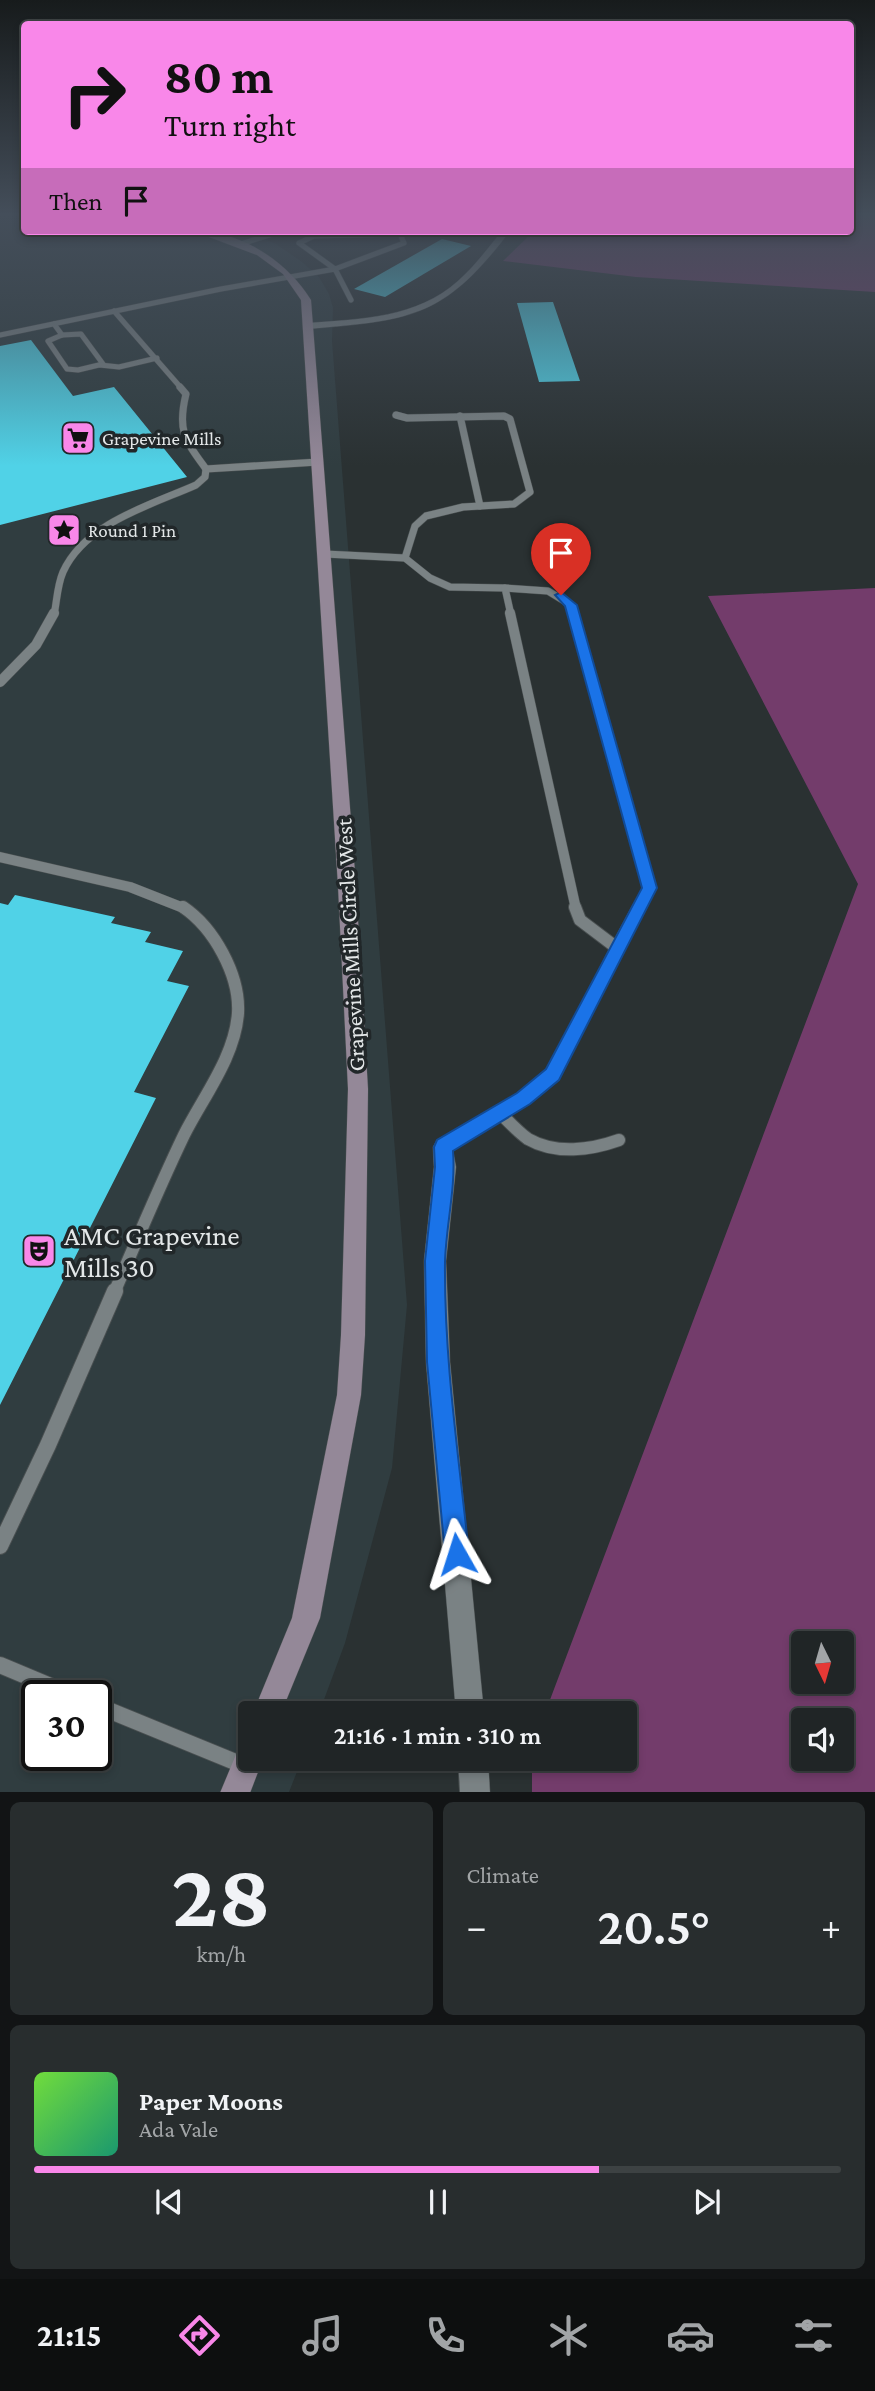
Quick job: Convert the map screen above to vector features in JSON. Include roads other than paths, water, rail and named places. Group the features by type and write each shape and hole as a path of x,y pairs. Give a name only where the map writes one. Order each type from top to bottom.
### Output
{"street":[{"name":"Grapevine Mills Circle West","path":"272,1701 306,1618 349,1395 359,1103 325,554 305,299"},
{"path":"308,326 397,316 439,299"},
{"path":"444,1147 445,1167 435,1261 438,1362 469,1701"},
{"path":"474,1771 475,1792"}],"lane":[{"path":"0,335 173,299"},
{"path":"0,682 51,621 59,582 66,567 81,549 113,523 196,485 205,477 206,469 181,437 180,426 186,394 114,310"},
{"path":"54,324 62,335"},
{"path":"100,365 103,362 81,334 62,335 48,341 67,369 100,365 119,367 157,358"},
{"path":"396,415 504,416 510,419 530,492 514,504 441,510 426,516 415,526 405,558"},
{"path":"460,416 480,506"},
{"path":"206,469 318,462"},
{"path":"325,554 405,558 430,580 445,587 541,588 561,595 571,605 649,888 553,1075 500,1113 444,1147"},
{"path":"505,588 577,912 580,920 617,948"},
{"path":"0,857 134,888 170,899 191,912 219,950 232,975 238,1012 227,1050 183,1138 0,1546"},
{"path":"500,1113 531,1140 555,1147 603,1147 618,1140"},
{"path":"0,1665 36,1680"},
{"path":"112,1712 238,1769"}],"place":[{"name":"Grapevine Mills","path":"78,438"},
{"name":"Round 1 Pin","path":"64,530"},
{"name":"AMC Grapevine Mills 30","path":"39,1251"}]}
